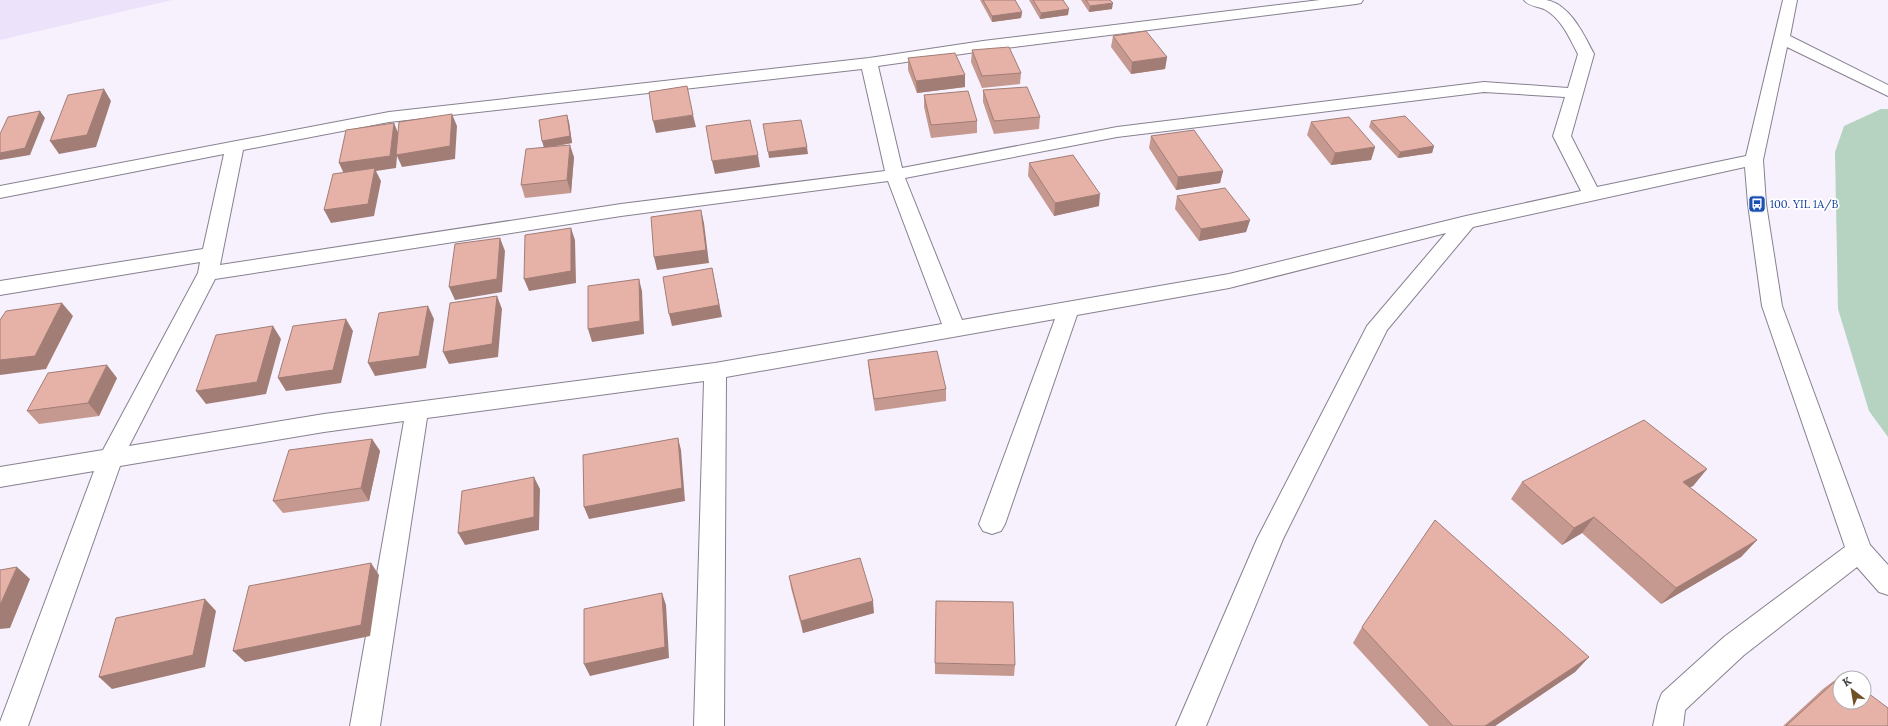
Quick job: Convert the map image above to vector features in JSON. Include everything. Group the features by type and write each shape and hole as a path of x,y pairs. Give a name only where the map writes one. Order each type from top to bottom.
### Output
{"street":[{"path":"0,192 235,146 389,118 869,64 983,46 1356,0"},
{"path":"1531,0 1549,6 1570,23 1586,54 1562,136 1592,195"},
{"path":"1790,0 1754,160 1757,204 1772,306 1859,551 1888,584"},
{"path":"1781,38 1888,91"},
{"path":"869,64 895,175 955,330"},
{"path":"0,288 210,263 895,175 1117,132 1484,87 1575,93"},
{"path":"13,726 111,458 210,263 235,146"},
{"path":"0,477 324,423 715,371 1230,281 1466,222 1754,160"},
{"path":"1191,726 1270,539 1378,326 1466,222"},
{"path":"992,524 1069,309"},
{"path":"709,726 715,371"},
{"path":"365,726 417,411"},
{"path":"1668,726 1672,703 1729,651 1859,551"}],"shaded area":[{"path":"0,0 172,0 0,40"}],"green space":[{"path":"1881,109 1888,109 1888,437 1869,411 1838,309 1835,152 1844,126"}],"building":[{"path":"983,0 1015,0 1022,12 992,16"},
{"path":"1033,0 1063,0 1069,9 1041,13"},
{"path":"1086,0 1110,0 1113,3 1090,6"},
{"path":"1146,31 1167,57 1132,62 1113,36"},
{"path":"1009,47 1021,73 982,76 972,50"},
{"path":"955,53 965,75 916,81 908,58"},
{"path":"687,86 693,115 653,121 649,92"},
{"path":"1027,87 1040,117 994,121 983,90"},
{"path":"104,89 87,135 50,141 68,95"},
{"path":"968,91 977,121 931,125 924,95"},
{"path":"40,111 25,148 0,153 0,134 8,117"},
{"path":"452,114 450,146 396,155 399,122"},
{"path":"567,115 570,136 542,141 539,120"},
{"path":"1405,116 1434,146 1400,152 1371,121"},
{"path":"1349,117 1375,147 1335,153 1311,122"},
{"path":"750,120 758,155 712,161 706,126"},
{"path":"801,120 807,147 768,152 763,124"},
{"path":"394,123 390,156 339,163 346,130"},
{"path":"1194,130 1223,171 1178,177 1151,136"},
{"path":"570,145 567,180 521,185 526,149"},
{"path":"1073,155 1100,194 1055,203 1029,163"},
{"path":"375,168 368,204 324,210 333,174"},
{"path":"1225,188 1250,220 1201,229 1177,196"},
{"path":"701,210 706,250 654,257 651,217"},
{"path":"571,228 571,271 524,279 525,235"},
{"path":"500,238 497,279 449,287 455,244"},
{"path":"712,268 719,305 669,314 663,277"},
{"path":"639,279 640,321 588,329 588,286"},
{"path":"497,296 492,344 443,352 450,303"},
{"path":"62,303 35,356 0,360 0,320 6,311"},
{"path":"428,306 419,356 368,363 379,313"},
{"path":"346,319 333,370 278,378 293,326"},
{"path":"273,326 257,382 196,391 216,335"},
{"path":"937,351 946,389 874,399 868,360"},
{"path":"107,365 88,403 27,411 48,373"},
{"path":"1644,420 1707,469 1683,482 1757,540 1676,588 1594,517 1574,528 1522,482"},
{"path":"678,438 682,488 584,507 583,455"},
{"path":"372,439 361,488 273,501 289,450"},
{"path":"534,477 534,517 458,533 462,491"},
{"path":"1435,520 1589,657 1485,726 1453,726 1362,627"},
{"path":"860,558 873,601 801,621 789,576"},
{"path":"371,563 361,625 233,651 249,586"},
{"path":"17,567 0,605 0,570"},
{"path":"662,593 665,647 584,664 584,609"},
{"path":"205,599 193,655 99,677 116,618"},
{"path":"936,601 1013,602 1015,665 935,663"},
{"path":"1832,684 1832,710 1872,710 1872,696 1888,708 1888,726 1786,726"}],"place":[{"name":"100. YIL 1A/B","path":"1757,204"}]}
